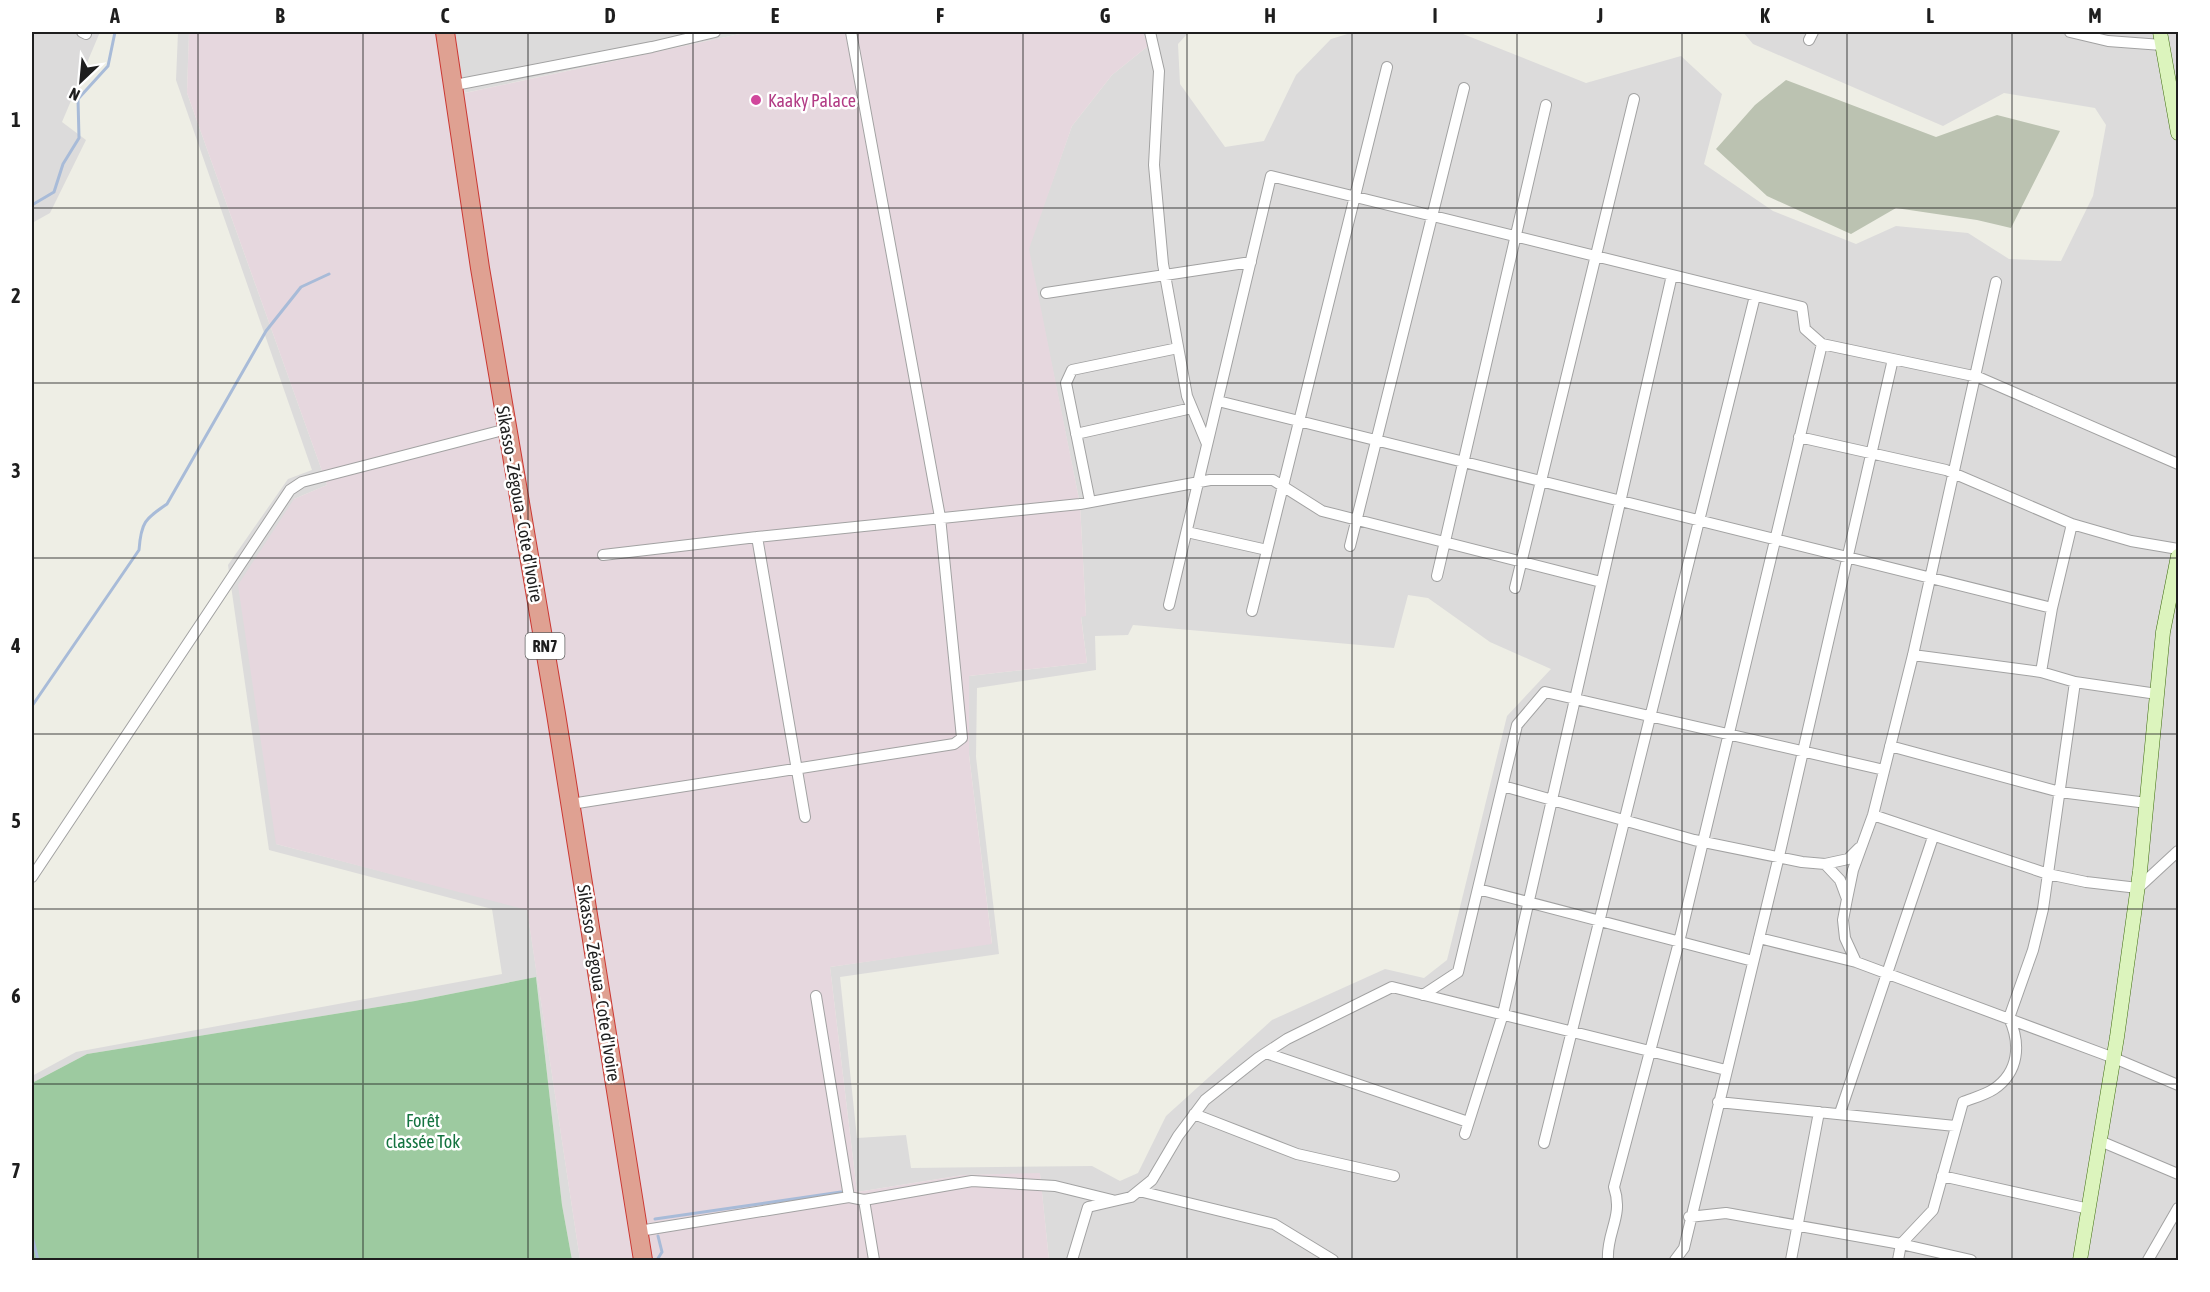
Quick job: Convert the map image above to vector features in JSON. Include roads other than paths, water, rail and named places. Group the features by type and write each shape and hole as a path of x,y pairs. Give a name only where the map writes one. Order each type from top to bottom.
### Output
{"highway":[{"name":"Sikasso - Zégoua - Cote d'Ivoire","path":"445,32 455,85 480,268 571,804 644,1260"}],"street":[{"path":"455,85 652,47 715,32"},
{"path":"571,804 954,744 962,738 940,517 851,32"},
{"path":"1150,32 1158,71 1154,165 1165,275 1187,396 1207,444"},
{"path":"2070,32 2108,41 2161,38 2178,127"},
{"path":"1252,611 1387,67"},
{"path":"1350,546 1464,88"},
{"path":"1515,588 1634,99"},
{"path":"1437,576 1546,105"},
{"path":"1169,605 1271,176 1802,307 1805,328 1822,344 1975,376 2178,464"},
{"path":"1046,293 1251,262"},
{"path":"1465,1134 1503,1014 1672,275"},
{"path":"1856,962 1845,938 1843,920 1847,900 1873,815 1913,655 1996,282"},
{"path":"1544,1143 1755,296"},
{"path":"1608,1260 1608,1250 1619,1204 1614,1187 1648,1051 1679,942 1701,841 1822,344"},
{"path":"1090,502 1066,383 1072,370 1178,348"},
{"path":"1675,1260 1684,1248 1689,1217 1779,856 1893,359"},
{"path":"1218,401 2052,608"},
{"path":"1076,434 1192,408"},
{"path":"32,877 290,490 302,482 507,429"},
{"path":"1799,437 1953,473 2072,524 2131,541 2178,549"},
{"path":"603,555 1090,502 1198,483 1272,480 1322,511 1601,582"},
{"path":"2041,672 2052,608 2072,524"},
{"path":"1187,532 1267,550"},
{"path":"757,537 806,817"},
{"path":"2080,1260 2114,1058 2138,888 2163,632 2178,556"},
{"path":"1913,655 2041,672 2075,682 2157,694"},
{"path":"1898,1260 1901,1244 1933,1210 1954,1126 1963,1102 1994,1090 2009,1074 2017,1055 2017,1035 2009,1018 2033,950 2048,874 2075,682"},
{"path":"1423,995 1458,972 1517,725 1545,692 1884,770"},
{"path":"1890,746 2061,792 2147,803"},
{"path":"1503,786 1701,841 1802,862 1825,864 1848,859 1862,846"},
{"path":"1873,815 2048,874 2086,882 2138,888 2178,851"},
{"path":"1840,1113 1933,837"},
{"path":"1825,864 1840,880 1847,900"},
{"path":"1478,889 1753,961"},
{"path":"1758,938 1856,962 2114,1058 2178,1085"},
{"path":"1072,1260 1088,1207 1131,1197 1152,1180 1178,1136 1205,1100 1287,1039 1392,987 1726,1070"},
{"path":"816,996 849,1197"},
{"path":"1266,1053 1468,1122"},
{"path":"1718,1102 1954,1126"},
{"path":"1791,1260 1820,1112"},
{"path":"1194,1114 1297,1154 1394,1176"},
{"path":"2100,1141 2178,1174"},
{"path":"1942,1176 2089,1209"},
{"path":"639,1231 849,1197 864,1200 972,1181 1055,1186 1114,1201"},
{"path":"1139,1191 1274,1224 1333,1260"},
{"path":"864,1200 874,1260"},
{"path":"2148,1260 2178,1208"},
{"path":"1689,1217 1726,1213 1798,1224 1971,1260"}],"waterway":[{"path":"32,205 54,192 63,164 79,138 78,99 108,66 115,32"},
{"path":"32,706 139,550 143,527 149,518 167,504 266,331 301,287 329,274"},
{"path":"655,1219 841,1192"},
{"path":"32,1236 38,1260"},
{"path":"657,1260 662,1252 658,1236"}],"place":[{"name":"Kaaky Palace","path":"756,100"}],"park label":[{"name":"Forêt classée Tok","path":"423,1130"}]}
